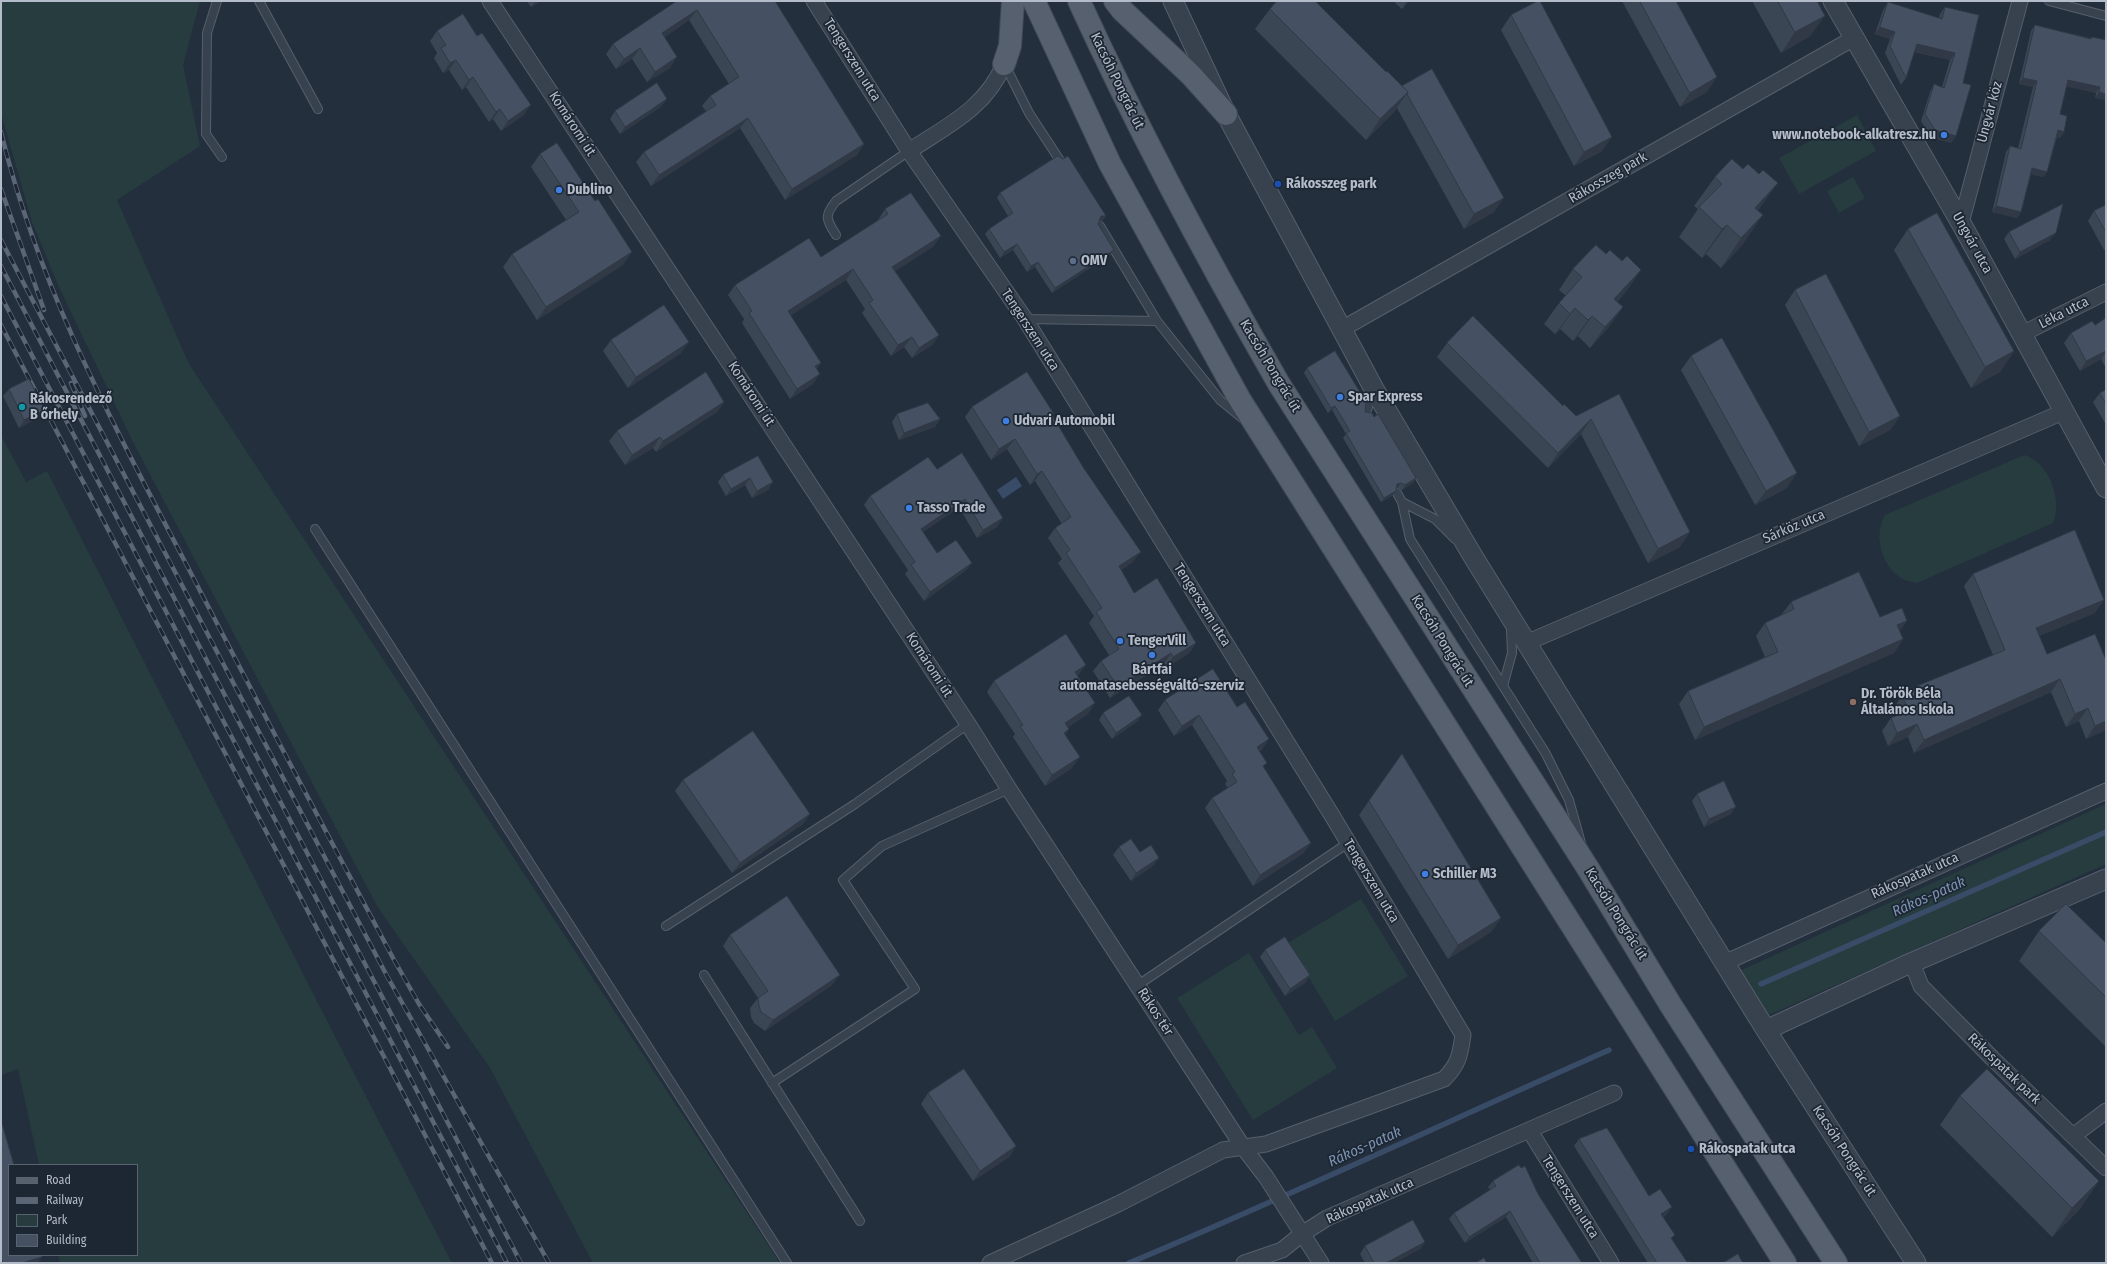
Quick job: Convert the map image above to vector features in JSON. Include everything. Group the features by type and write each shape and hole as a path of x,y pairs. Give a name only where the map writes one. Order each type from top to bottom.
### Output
{"main road":[{"path":"1004,64 1010,46 1013,1"},
{"path":"1034,1 1110,164 1198,326 1264,440 1561,906 1785,1263"},
{"name":"Kacsóh Pongrác út","path":"1079,1 1122,95 1234,306 1279,384 1589,870 1670,1004 1836,1263"},
{"path":"1115,1 1122,10 1191,75 1226,114"}],"street":[{"name":"Komáromi út","path":"490,1 968,724 1009,789"},
{"name":"Tengerszem utca","path":"814,1 909,151 1024,319 1348,843 1463,1035 1460,1054 1455,1068 1444,1079 1266,1144 1243,1147"},
{"name":"Kacsóh Pongrác út","path":"1173,1 1226,114 1374,389 1508,614 1724,963 1916,1263"},
{"name":"Ungvár utca","path":"1833,1 1961,223 2063,412 2106,488"},
{"name":"Ungvár köz","path":"1961,223 2020,1"},
{"name":"Rákosszeg park","path":"1342,329 1854,38"},
{"path":"909,151 980,103 999,78 1004,64"},
{"name":"Léka utca","path":"2022,334 2106,292"},
{"name":"Sárköz utca","path":"1526,643 2063,412"},
{"name":"Rákos tér","path":"1009,789 1243,1147 1290,1212 1321,1263"},
{"name":"Rákospatak utca","path":"1724,963 2106,791"},
{"path":"1766,1030 1912,963 2106,879"},
{"name":"Rákospatak park","path":"1912,963 1920,986 2106,1168"},
{"name":"Rákospatak utca","path":"1302,1234 1327,1218 1530,1132 1614,1093"},
{"path":"2073,1136 2106,1111"},
{"name":"Tengerszem utca","path":"1530,1132 1611,1263"},
{"path":"989,1263 1118,1204 1223,1150 1243,1147"},
{"path":"1244,1263 1282,1250 1302,1234"}],"lane":[{"path":"217,1 207,33 206,134 222,157"},
{"path":"259,1 318,108"},
{"path":"2049,1 2106,16"},
{"path":"1004,64 1029,113 1059,159"},
{"path":"836,235 827,222 828,212 836,201 909,151"},
{"path":"1100,226 1158,321 1220,400 1244,419 1264,440"},
{"path":"1024,319 1158,321"},
{"path":"1366,413 1374,389"},
{"path":"1397,493 1402,502 1410,539 1546,754 1569,800 1589,870"},
{"path":"1402,502 1435,519 1474,558"},
{"path":"315,529 787,1263"},
{"path":"1503,686 1512,653 1513,639 1508,614"},
{"path":"666,926 855,804 968,724"},
{"path":"772,1083 915,989 843,880 882,846 1009,789"},
{"path":"1138,985 1348,843"},
{"path":"704,975 860,1221"}],"green space":[{"path":"1,1 200,1 183,65 200,146 117,200 189,364 780,1263 593,1263 490,1068 377,906 133,442 58,285 32,222 1,113"},
{"path":"1857,115 1876,151 1799,194 1779,158"},
{"path":"1853,177 1865,198 1839,213 1827,191"},
{"path":"1,435 26,482 47,471 452,1263 60,1263 58,1256 138,1256 138,1164 39,1164 18,1069 1,1075"},
{"path":"2024,455 2033,459 2040,465 2047,473 2052,483 2056,504 2056,514 2053,523 1917,583 1901,578 1891,569 1883,555 1879,538 1885,515"},
{"path":"2106,804 2106,864 1749,1024 1722,979"},
{"path":"1361,899 1408,976 1335,1021 1288,943"},
{"path":"1249,953 1299,1035 1312,1027 1337,1068 1253,1120 1177,998"}],"water":[{"path":"1016,477 1022,486 1003,499 997,490"}],"building":[{"path":"677,1 775,1 864,144 792,189 748,118 659,175 644,152 716,105 710,96 739,77 697,10 662,33 677,57 655,72 640,48 624,59 613,44"},
{"path":"1277,1 1315,1 1408,92 1380,119 1270,9"},
{"path":"1540,1 1612,137 1584,152 1511,15"},
{"path":"1640,1 1676,1 1717,77 1690,93"},
{"path":"1778,1 1817,1 1825,16 1795,32"},
{"path":"1888,2 1942,19 1945,7 1979,15 1963,83 1971,85 1956,136 1935,130 1925,114 1934,84 1944,88 1955,53 1917,44 1906,78 1890,46 1895,32 1880,27"},
{"path":"463,14 477,36 482,33 531,105 508,121 500,109 496,112 473,77 469,80 456,60 450,63 441,48 446,45 437,31"},
{"path":"2035,25 2091,39 2092,37 2106,40 2106,94 2099,92 2100,87 2068,80 2060,114 2067,116 2064,132 2058,130 2047,172 2032,168 2021,212 1996,206 2010,146 2021,149 2037,81 2023,78"},
{"path":"1432,69 1504,198 1474,214 1407,94 1408,92 1402,86"},
{"path":"657,83 667,99 625,127 615,111"},
{"path":"557,143 595,201 598,199 632,252 546,307 512,254 579,212 540,154"},
{"path":"1058,156 1063,159 1068,156 1106,216 1101,216 1098,224 1114,250 1055,288 1038,262 1031,266 1017,244 1004,252 989,229 1013,213 1000,193"},
{"path":"1732,159 1743,169 1748,164 1759,174 1763,170 1778,183 1755,208 1763,215 1741,238 1727,225 1722,229 1699,207 1722,184 1715,177"},
{"path":"911,193 941,236 892,267 939,335 919,348 912,337 898,345 869,303 873,300 853,269 788,311 821,363 815,366 820,374 797,389 749,313 752,311 735,285 809,238 821,257 888,214 885,209"},
{"path":"2063,204 2056,233 2020,252 2009,232"},
{"path":"2106,205 2106,232 2094,211"},
{"path":"1937,213 2014,351 1985,367 1908,229"},
{"path":"1596,245 1606,254 1610,250 1622,261 1627,256 1641,270 1614,299 1623,307 1605,327 1592,316 1588,320 1575,308 1570,314 1559,303 1582,277 1573,269"},
{"path":"1826,274 1900,416 1869,432 1795,290"},
{"path":"664,305 689,342 636,377 611,340"},
{"path":"1473,316 1563,406 1564,404 1576,416 1619,394 1690,532 1658,549 1591,419 1558,453 1447,343"},
{"path":"2106,318 2106,351 2086,361 2071,333 2092,321 2095,325"},
{"path":"1722,338 1797,473 1766,491 1691,356"},
{"path":"1335,351 1366,402 1365,412 1372,413 1374,417 1378,414 1416,478 1405,485 1401,483 1397,484 1396,491 1384,498 1346,433 1350,431 1335,406 1331,408 1307,368"},
{"path":"706,372 724,402 663,441 660,437 632,455 617,431"},
{"path":"1027,372 1054,414 1052,415 1083,467 1141,552 1119,566 1134,593 1157,578 1196,643 1173,657 1171,653 1118,687 1101,661 1119,649 1096,612 1102,608 1066,553 1070,550 1055,528 1071,517 1042,471 1037,474 1015,439 999,449 972,407"},
{"path":"29,379 45,410 24,420 9,389"},
{"path":"2106,390 2106,404 2100,393"},
{"path":"928,403 940,419 904,433 897,414"},
{"path":"962,453 1003,518 983,530 965,499 921,529 937,553 956,540 972,563 930,592 911,565 915,562 870,496 928,457 937,469"},
{"path":"758,456 773,482 757,491 750,478 731,489 723,475"},
{"path":"2075,530 2104,600 2036,628 2047,654 2095,634 2106,660 2106,721 2095,726 2088,708 2075,714 2060,679 1924,740 1917,724 1897,733 1891,718 1909,710 1902,696 1917,686 2005,650 1973,574"},
{"path":"1859,572 1880,617 1902,608 1907,621 1897,625 1903,639 1704,727 1688,691 1778,652 1765,623 1794,609 1791,602"},
{"path":"1066,634 1086,665 1075,672 1095,703 1065,723 1069,729 1064,733 1080,757 1052,775 1020,726 1023,725 994,681"},
{"path":"1213,669 1237,707 1245,702 1269,739 1257,747 1267,763 1263,766 1311,843 1260,875 1212,798 1237,782 1232,774 1235,772 1199,715 1182,726 1165,700"},
{"path":"1129,696 1142,715 1116,733 1103,713"},
{"path":"753,731 810,814 740,863 683,780"},
{"name":"Schiller M3","path":"1402,754 1501,918 1458,945 1369,801"},
{"path":"1724,781 1736,807 1709,819 1697,794"},
{"path":"1131,839 1140,852 1151,845 1159,858 1136,873 1119,847"},
{"path":"787,896 840,975 773,1020 761,1012 759,1006 758,998 768,991 730,935"},
{"path":"2066,904 2106,943 2106,997 2039,931"},
{"path":"1285,937 1310,975 1290,989 1265,950"},
{"path":"964,1069 1016,1146 980,1171 928,1093"},
{"path":"1987,1069 2099,1181 2072,1208 1960,1096"},
{"path":"1,1120 14,1164 8,1164 8,1256 42,1257 22,1263 3,1263 1,1257"},
{"path":"1607,1128 1649,1196 1660,1189 1672,1207 1661,1214 1675,1235 1671,1238 1687,1262 1689,1261 1690,1263 1657,1263 1579,1139"},
{"path":"1519,1165 1521,1168 1525,1166 1538,1194 1582,1263 1540,1263 1510,1211 1469,1237 1454,1213 1496,1186 1493,1181"},
{"path":"1413,1220 1425,1242 1386,1263 1374,1263 1365,1246"},
{"path":"1738,1254 1743,1263 1723,1263"},
{"path":"1484,1258 1487,1263 1476,1263"}],"waterway":[{"name":"Rákos-patak","path":"1761,984 2106,832"},
{"name":"Rákos-patak","path":"1129,1263 1310,1184 1609,1050"}],"railway":[{"path":"1,132 16,189 56,298 79,351 129,455 393,958 419,1004 448,1047"},
{"path":"1,189 44,310"},
{"path":"1,240 387,976 549,1263"},
{"path":"1,266 521,1263"},
{"path":"1,296 507,1263"},
{"path":"1,325 492,1263"},
{"path":"71,383 85,416"}],"place":[{"name":"www.notebook-alkatresz.hu","path":"1944,135"},
{"name":"Rákosszeg park","path":"1278,184"},
{"name":"Dublino","path":"559,190"},
{"name":"OMV","path":"1073,261"},
{"name":"Spar Express","path":"1340,397"},
{"name":"Rákosrendező B őrhely","path":"22,407"},
{"name":"Udvari Automobil","path":"1006,421"},
{"name":"Tasso Trade","path":"909,508"},
{"name":"TengerVill","path":"1120,641"},
{"name":"Bártfai automatasebességváltó-szerviz","path":"1152,655"},
{"name":"Dr. Török Béla Általános Iskola","path":"1853,702"},
{"name":"Schiller M3","path":"1425,874"},
{"name":"Rákospatak utca","path":"1691,1149"}]}
